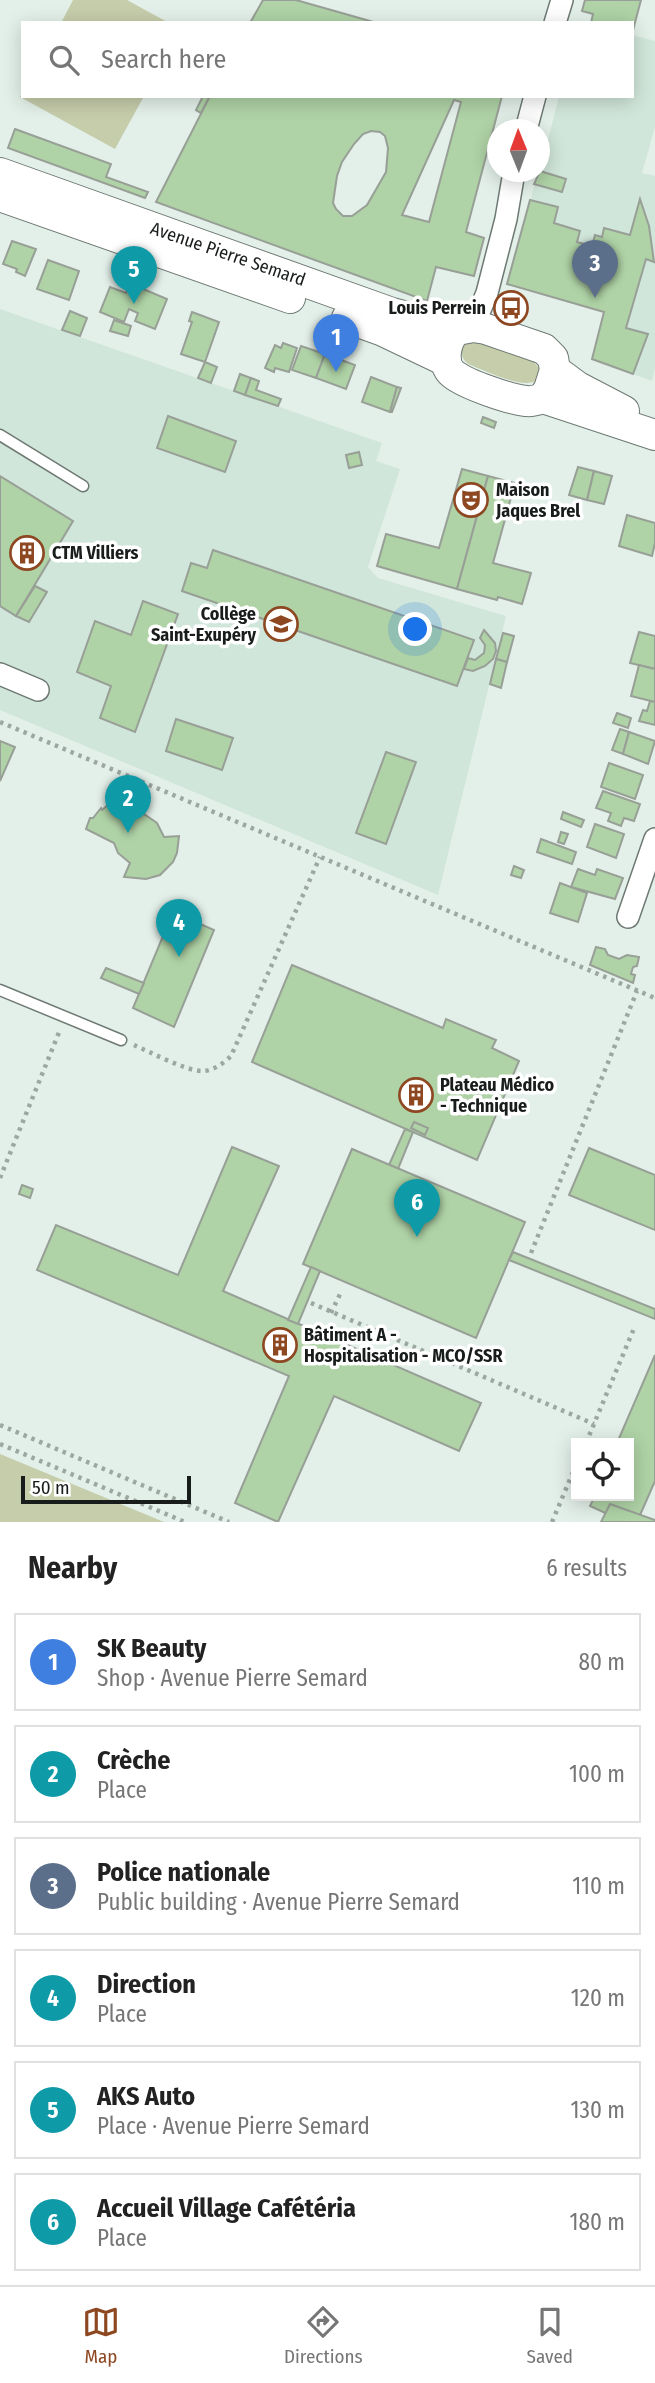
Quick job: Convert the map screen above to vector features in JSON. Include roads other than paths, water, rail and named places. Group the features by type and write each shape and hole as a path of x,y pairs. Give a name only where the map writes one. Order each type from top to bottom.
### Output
{"main road":[{"name":"Avenue Pierre Semard","path":"0,173 143,236 383,331 446,361 452,374 465,381 526,401 543,398 655,435"},
{"name":"Avenue Pierre Semard","path":"0,196 143,236 392,313 465,328 486,329 544,349 553,358 555,370 578,387 655,427"},
{"path":"446,361 446,349 450,339 465,328"},
{"path":"543,398 555,370"}],"street":[{"path":"556,21 562,0"},
{"path":"529,119 534,98"},
{"path":"465,328 487,293 512,182"},
{"path":"0,674 37,690"},
{"path":"628,917 655,839"}],"lane":[{"path":"0,435 83,486"},
{"path":"0,989 121,1040"}],"place":[{"name":"Police nationale","path":"595,298"},
{"name":"AKS Auto","path":"134,304"},
{"name":"Louis Perrein","path":"511,308"},
{"name":"SK Beauty","path":"336,372"},
{"name":"Maison Jaques Brel","path":"471,500"},
{"name":"CTM Villiers","path":"27,553"},
{"name":"Collège Saint-Exupéry","path":"281,624"},
{"name":"Crèche","path":"128,833"},
{"name":"Direction","path":"179,957"},
{"name":"Plateau Médico - Technique","path":"416,1095"},
{"name":"Accueil Village Cafétéria","path":"417,1237"},
{"name":"Bâtiment A - Hospitalisation - MCO/SSR","path":"280,1345"}]}
